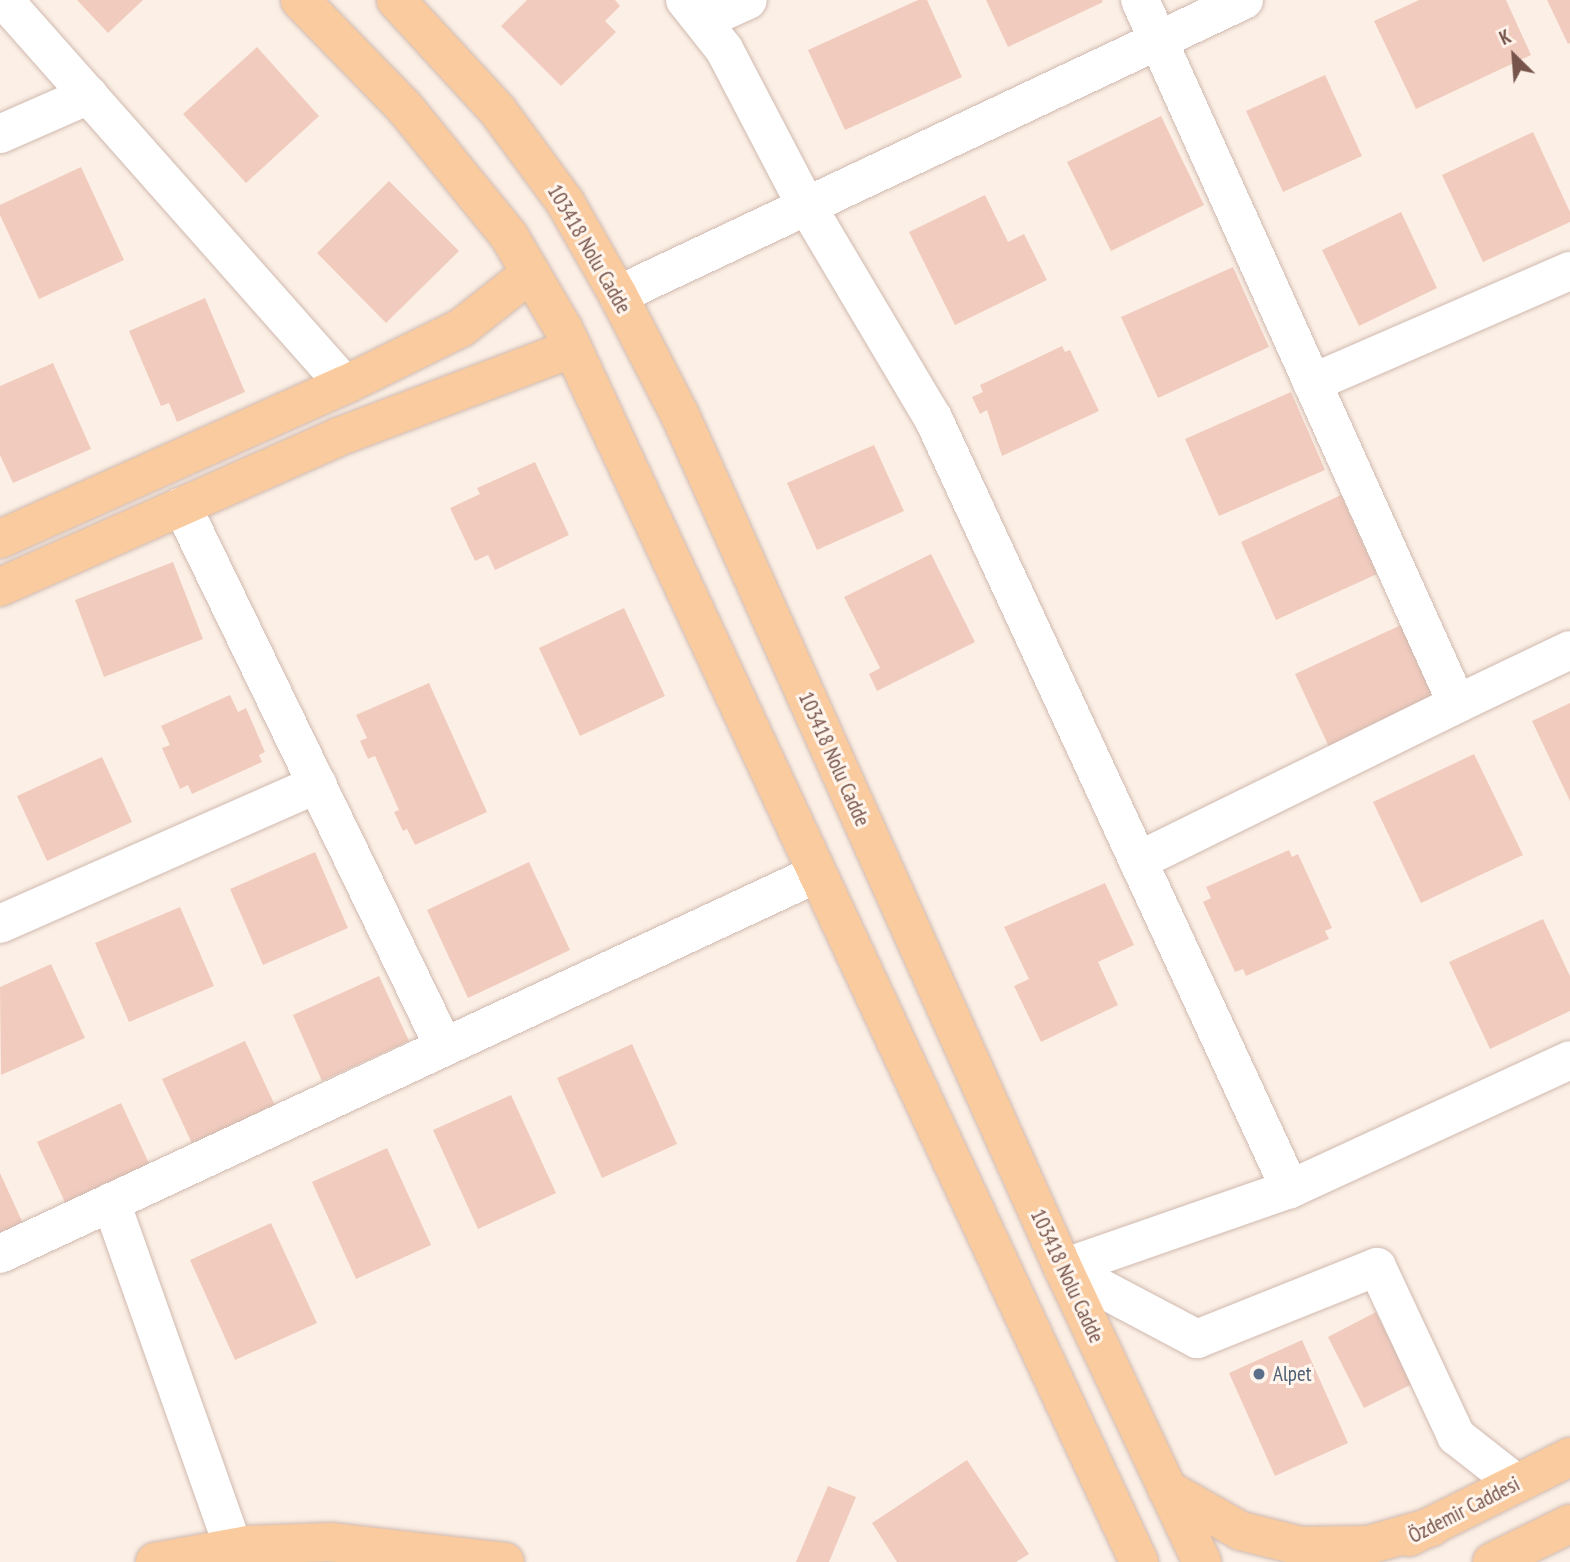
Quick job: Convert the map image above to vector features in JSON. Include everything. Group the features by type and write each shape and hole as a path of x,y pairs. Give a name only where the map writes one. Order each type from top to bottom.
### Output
{"main road":[{"path":"300,0 405,108 509,236 572,348 1129,1553"},
{"name":"103418 Nolu Cadde","path":"396,0 498,111 565,202 618,295 680,415 1063,1268 1202,1562"},
{"path":"0,539 345,385 461,328 531,273"},
{"path":"0,587 338,437 572,348"},
{"name":"Özdemir Caddesi","path":"1357,1562 1570,1457"},
{"path":"1166,1489 1214,1520 1269,1540 1301,1546 1368,1545 1432,1527"},
{"path":"1492,1562 1570,1524"},
{"path":"155,1562 233,1547 330,1542 505,1562"}],"street":[{"path":"4,0 345,385"},
{"path":"748,0 703,7 808,208 933,418 1290,1189"},
{"path":"1140,0 1457,704"},
{"path":"618,295 808,208 1244,0"},
{"path":"0,134 89,95"},
{"path":"1312,383 1570,271"},
{"path":"182,506 444,1047"},
{"path":"1138,861 1570,650"},
{"path":"0,924 317,784"},
{"path":"0,1254 816,874"},
{"path":"1063,1268 1290,1189 1570,1060"},
{"path":"111,1202 233,1547"},
{"path":"1063,1268 1197,1339 1377,1267 1456,1436 1516,1483"}],"building":[{"path":"77,0 143,0 108,33"},
{"path":"527,0 615,0 620,6 605,21 616,32 561,86 501,26"},
{"path":"918,0 927,0 962,77 845,130 808,50"},
{"path":"986,0 1102,0 1103,2 1008,47"},
{"path":"1419,0 1506,0 1531,55 1416,109 1374,21"},
{"path":"1547,0 1570,0 1570,43 1568,44"},
{"path":"257,47 319,116 246,183 183,114"},
{"path":"1325,75 1362,156 1283,192 1246,111"},
{"path":"1161,116 1204,205 1111,251 1067,162"},
{"path":"1533,132 1570,212 1570,222 1483,262 1442,175"},
{"path":"81,167 124,260 39,299 0,215 0,205"},
{"path":"389,181 459,251 386,323 317,253"},
{"path":"985,195 1008,242 1024,234 1047,280 955,325 909,232"},
{"path":"1401,212 1437,288 1359,326 1322,250"},
{"path":"1233,267 1269,347 1158,398 1121,317"},
{"path":"205,298 245,392 177,422 169,403 161,406 129,331"},
{"path":"1062,346 1065,352 1070,350 1099,411 1002,456 987,410 980,414 972,397 983,392 980,385"},
{"path":"53,363 91,449 13,483 0,455 0,386"},
{"path":"1291,392 1325,470 1219,516 1185,439"},
{"path":"874,445 904,511 817,550 787,483"},
{"path":"535,462 569,535 495,570 488,555 475,561 450,508 480,494 477,488"},
{"path":"1341,495 1377,574 1276,620 1241,542"},
{"path":"931,554 975,642 877,691 869,674 880,668 844,597"},
{"path":"173,562 203,639 104,677 75,600"},
{"path":"624,608 665,696 580,736 539,648"},
{"path":"1401,625 1434,699 1329,747 1295,674"},
{"path":"429,683 487,812 415,845 407,829 403,831 394,812 399,810 375,756 368,759 360,741 367,738 356,715"},
{"path":"230,695 238,712 246,708 265,752 259,755 262,762 192,794 188,785 180,789 162,748 170,745 161,726"},
{"path":"1570,703 1570,801 1532,721"},
{"path":"1474,754 1523,855 1421,903 1373,802"},
{"path":"102,757 132,822 47,861 17,796"},
{"path":"1289,850 1292,857 1298,854 1332,928 1325,931 1329,939 1246,976 1243,969 1235,972 1203,902 1211,898 1206,887"},
{"path":"315,852 348,928 263,965 230,889"},
{"path":"529,862 570,950 468,998 427,910"},
{"path":"1105,883 1134,945 1098,962 1118,1005 1041,1042 1014,986 1029,979 1004,927"},
{"path":"180,907 214,986 129,1022 95,943"},
{"path":"1543,919 1570,976 1570,1011 1490,1049 1449,962"},
{"path":"51,964 85,1038 1,1075 0,987"},
{"path":"379,976 409,1041 322,1081 293,1015"},
{"path":"245,1041 279,1114 196,1152 162,1079"},
{"path":"632,1044 677,1144 602,1178 557,1078"},
{"path":"511,1095 556,1193 478,1229 433,1130"},
{"path":"121,1103 154,1174 70,1213 37,1142"},
{"path":"387,1148 431,1245 356,1279 312,1182"},
{"path":"0,1173 26,1230 0,1242"},
{"path":"271,1223 317,1323 235,1360 190,1260"},
{"path":"1376,1312 1412,1384 1364,1408 1328,1337"},
{"path":"1302,1340 1348,1443 1275,1476 1229,1373"},
{"path":"967,1460 1029,1554 1016,1562 897,1562 872,1523"},
{"path":"828,1486 856,1497 829,1562 796,1562"}],"place":[{"name":"Alpet","path":"1259,1374"}]}
